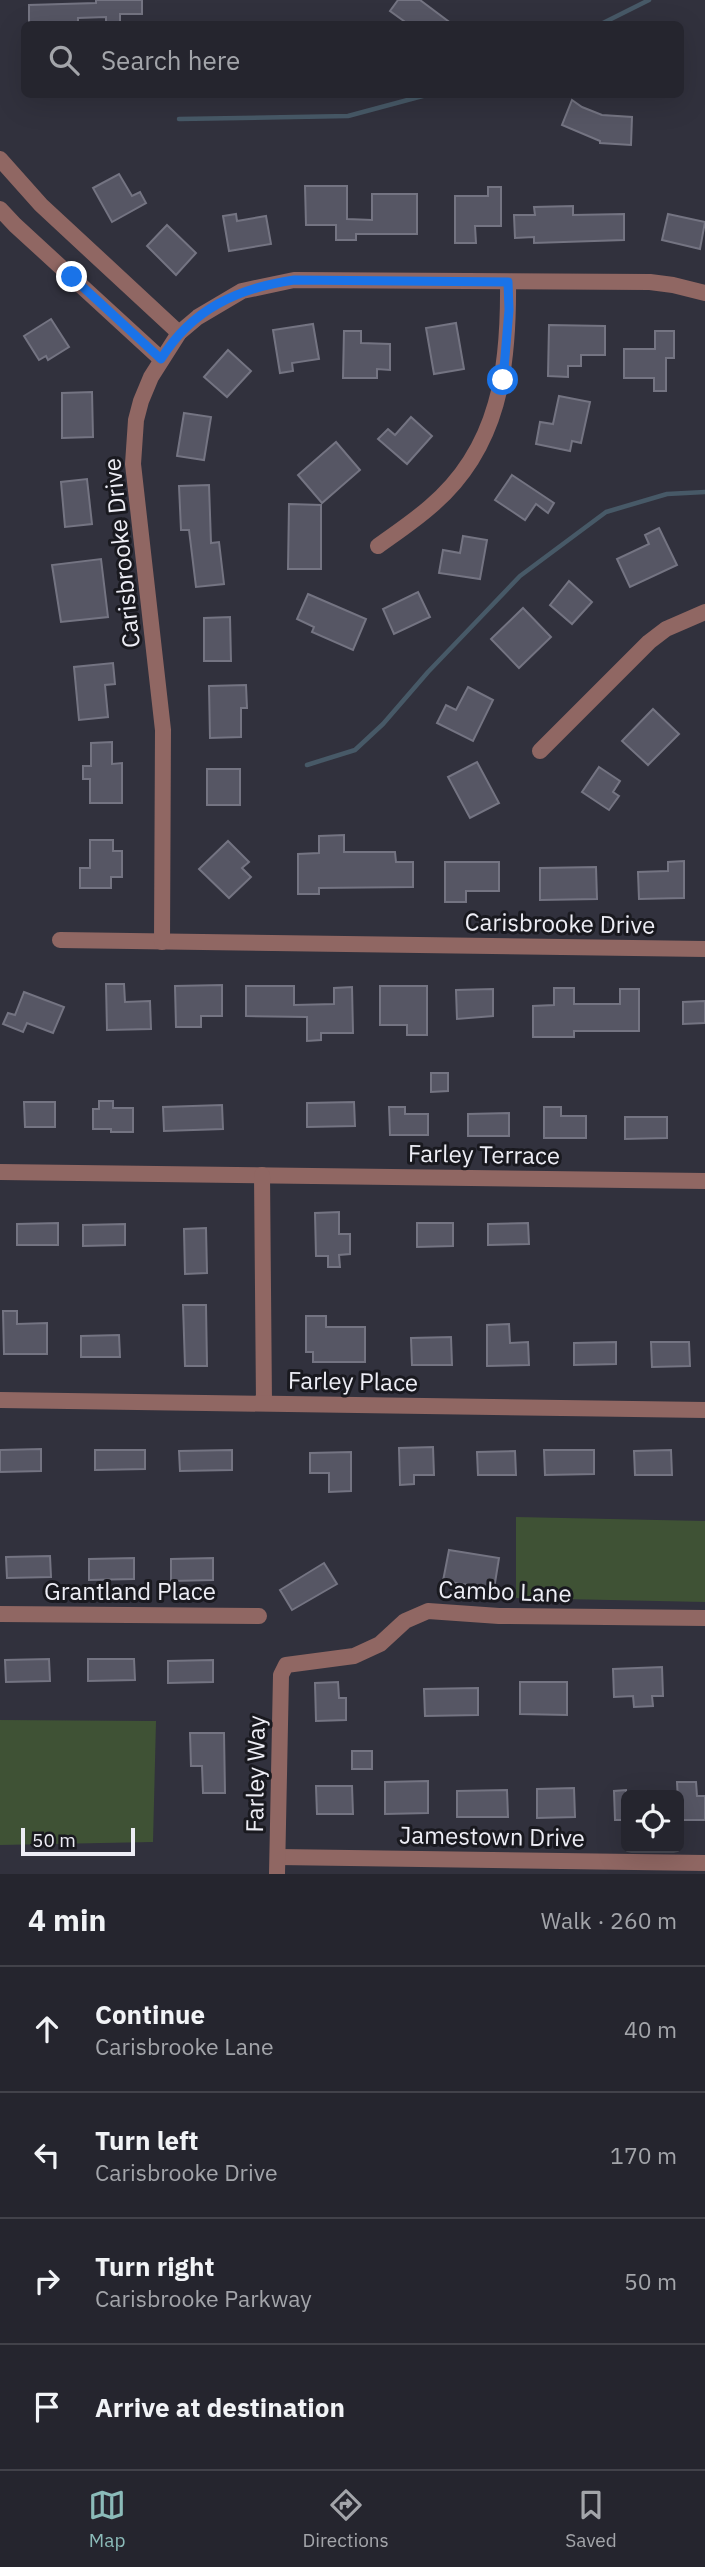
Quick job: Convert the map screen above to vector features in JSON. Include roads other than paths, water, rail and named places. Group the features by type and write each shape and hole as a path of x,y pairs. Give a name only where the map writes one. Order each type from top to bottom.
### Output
{"street":[{"path":"0,159 41,205 179,333"},
{"path":"0,209 161,359"},
{"name":"Carisbrooke Drive","path":"162,942 163,730 133,464 133,443 141,401 161,359 179,333 198,317 242,291 294,280 650,282 705,293"},
{"path":"378,546 431,506 455,482 484,437 503,380 509,310 508,282"},
{"path":"540,751 649,642 667,629 705,612"},
{"name":"Carisbrooke Drive","path":"60,940 705,949"},
{"name":"Farley Terrace","path":"0,1172 705,1181"},
{"path":"262,1175 264,1403"},
{"name":"Farley Place","path":"0,1400 705,1410"},
{"name":"Cambo Lane","path":"281,1675 286,1665 354,1656 380,1644 405,1621 428,1611 499,1616 705,1618"},
{"name":"Grantland Place","path":"0,1614 259,1616"},
{"name":"Farley Way","path":"277,1874 281,1675"},
{"name":"Jamestown Drive","path":"278,1857 705,1863"}],"waterway":[{"path":"607,21 649,0"},
{"path":"179,119 348,116 415,98"},
{"path":"307,765 355,750 383,724 428,672 520,576 606,512 667,494 705,492"}]}
